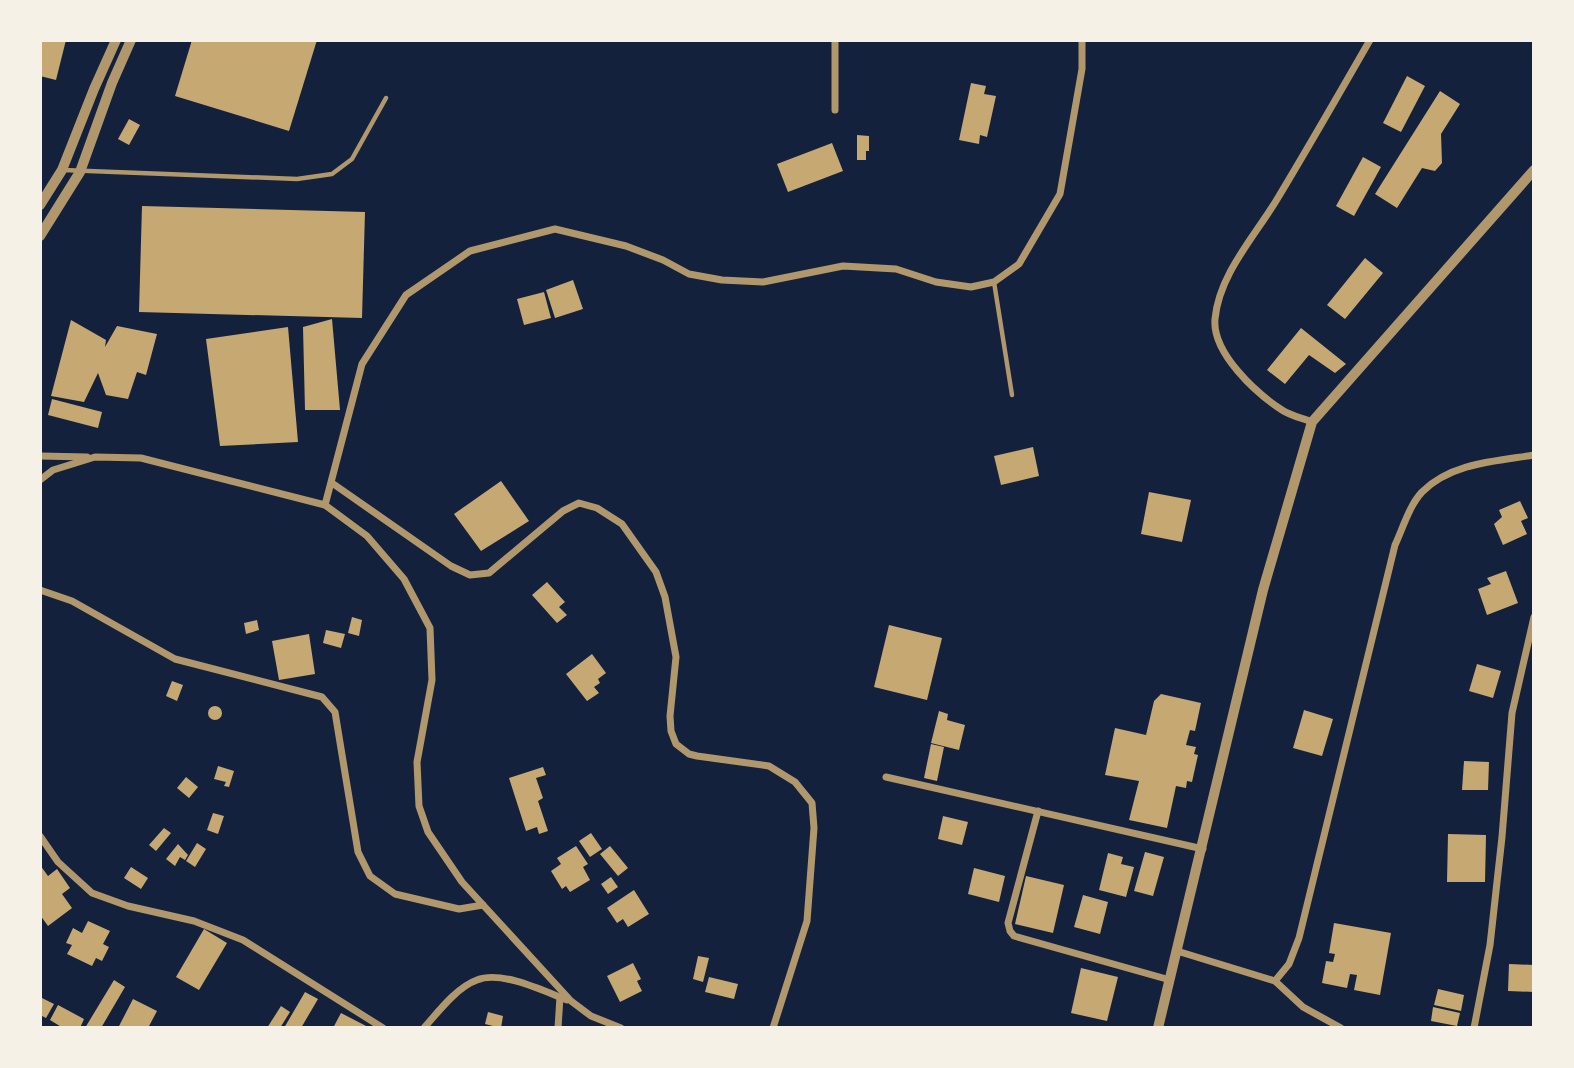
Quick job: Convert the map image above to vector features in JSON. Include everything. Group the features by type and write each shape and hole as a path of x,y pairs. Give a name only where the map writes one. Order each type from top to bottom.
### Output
{"street":[{"path":"40,205 62,170 116,40"},
{"path":"40,236 80,172 112,83 131,40"},
{"path":"835,40 835,110"},
{"path":"324,505 362,364 406,295 470,251 555,229 626,246 663,260 689,274 722,280 763,282 844,266 896,269 936,282 971,287 994,282 1019,264 1060,194 1082,69 1082,40"},
{"path":"1312,422 1284,411 1242,378 1222,350 1214,321 1222,293 1236,262 1275,202 1370,40"},
{"path":"1158,1028 1263,590 1312,422 1534,170"},
{"path":"1275,981 1289,964 1299,938 1395,545 1409,513 1421,493 1441,478 1474,464 1534,455"},
{"path":"40,456 141,458 324,505 367,536 404,579 430,628 432,680 417,762 419,806 428,832 483,905 571,1001 591,1016 621,1028"},
{"path":"40,481 53,470 95,457"},
{"path":"332,483 451,566 470,575 489,573 563,511 579,503 597,508 622,524 656,572 665,597 676,657 670,716 671,732 676,744 689,754 697,756 769,766 795,782 812,803 814,828 807,921 773,1028"},
{"path":"40,590 72,601 175,659 322,697 335,712 358,852 370,876 395,894 459,909 483,905"},
{"path":"1474,1028 1490,945 1513,713 1534,617"},
{"path":"887,777 1203,849"},
{"path":"1038,811 1008,923 1010,931 1014,936 1170,980"},
{"path":"40,836 58,862 92,893 128,906 194,921 243,940 383,1028"},
{"path":"1177,951 1275,981 1303,1007 1341,1028"},
{"path":"424,1028 466,985 478,979 493,977 513,981 571,1001"},
{"path":"558,1028 560,997"}],"lane":[{"path":"62,170 297,179 332,174 352,159 386,98"},
{"path":"994,282 1012,395"}],"building":[{"path":"40,40 66,40 56,80 40,76"},
{"path":"192,40 317,40 289,131 175,96"},
{"path":"1407,76 1425,86 1401,132 1383,123"},
{"path":"971,83 986,86 984,94 996,96 987,137 980,135 979,144 959,140"},
{"path":"1440,91 1460,104 1441,134 1442,163 1435,171 1422,168 1397,208 1375,194"},
{"path":"129,119 140,125 129,145 118,139"},
{"path":"857,135 869,136 866,160 857,160"},
{"path":"832,143 843,171 788,192 777,164"},
{"path":"1363,157 1381,167 1354,216 1336,206"},
{"path":"142,206 365,212 362,318 139,312"},
{"path":"1365,258 1383,273 1345,319 1327,305"},
{"path":"573,280 583,309 555,318 546,290"},
{"path":"544,292 551,318 524,325 517,299"},
{"path":"332,319 340,410 305,410 303,327"},
{"path":"71,320 106,340 105,347 117,326 157,334 146,375 137,372 128,399 106,395 98,373 84,402 51,396"},
{"path":"288,327 298,442 220,446 206,339"},
{"path":"1301,328 1346,364 1335,373 1309,355 1285,384 1267,370"},
{"path":"52,399 102,412 98,428 48,415"},
{"path":"1033,447 1039,476 1001,485 994,456"},
{"path":"501,481 529,521 481,551 454,514"},
{"path":"1149,492 1191,500 1182,542 1141,534"},
{"path":"1520,501 1528,518 1521,521 1527,534 1503,545 1494,524 1502,517 1499,510"},
{"path":"1506,571 1518,603 1487,615 1478,589 1491,584 1487,578"},
{"path":"547,582 565,602 559,607 567,615 557,623 532,595"},
{"path":"352,617 362,620 359,636 348,633"},
{"path":"257,620 259,630 246,634 244,623"},
{"path":"889,625 942,638 927,700 874,687"},
{"path":"326,630 345,634 341,648 323,643"},
{"path":"309,634 315,674 279,680 272,641"},
{"path":"592,654 606,673 598,679 600,683 594,687 599,693 587,701 566,674"},
{"path":"1477,664 1501,671 1493,698 1469,691"},
{"path":"172,681 183,685 177,701 166,696"},
{"path":"1161,694 1201,703 1195,731 1190,730 1186,745 1196,747 1194,754 1198,755 1192,782 1187,781 1186,788 1176,786 1167,828 1129,820 1139,781 1105,775 1115,728 1146,735 1154,701"},
{"path":"212,706 218,706 222,713 218,720 212,720 208,716 208,710"},
{"path":"1304,710 1333,719 1322,756 1293,748"},
{"path":"939,711 948,714 947,720 965,725 959,750 931,743"},
{"path":"931,744 944,747 937,781 924,778"},
{"path":"1464,761 1489,762 1488,790 1462,790"},
{"path":"218,766 234,771 229,787 224,786 226,782 214,779"},
{"path":"543,767 546,775 536,778 543,798 538,801 548,831 539,834 537,827 526,831 509,778"},
{"path":"186,777 198,787 189,798 177,788"},
{"path":"213,813 224,816 218,834 207,830"},
{"path":"943,816 968,822 962,845 938,839"},
{"path":"164,828 171,833 156,851 149,845"},
{"path":"591,833 602,849 590,857 579,841"},
{"path":"1448,834 1486,835 1485,882 1447,882"},
{"path":"197,843 206,849 195,867 186,861"},
{"path":"178,844 188,855 185,860 180,857 175,866 166,859"},
{"path":"576,846 588,864 583,867 590,880 570,892 566,886 562,889 551,871 561,864 557,858"},
{"path":"610,846 628,868 618,876 600,854"},
{"path":"1145,852 1164,857 1153,896 1134,891"},
{"path":"1108,853 1123,857 1121,864 1134,867 1126,897 1099,890"},
{"path":"40,865 48,876 57,869 70,888 62,894 72,908 48,926 40,915"},
{"path":"131,867 148,878 141,889 124,878"},
{"path":"974,868 1005,876 999,902 968,894"},
{"path":"1026,876 1064,885 1053,933 1015,924"},
{"path":"611,877 618,887 608,894 601,884"},
{"path":"634,890 649,914 628,927 623,919 617,923 607,908"},
{"path":"1083,895 1108,902 1100,934 1074,927"},
{"path":"88,921 110,931 103,944 109,947 102,961 96,958 92,966 67,954 72,945 66,943 73,928 82,933"},
{"path":"1334,923 1391,933 1380,995 1354,990 1357,975 1350,974 1347,988 1322,983 1326,961 1333,962 1335,954 1329,953"},
{"path":"204,929 227,943 199,990 176,977"},
{"path":"698,956 709,958 703,982 693,979"},
{"path":"633,963 641,979 637,981 642,991 620,1002 607,976"},
{"path":"1509,964 1534,965 1534,992 1508,991"},
{"path":"1081,968 1118,977 1107,1021 1071,1013"},
{"path":"709,977 738,984 734,999 705,992"},
{"path":"114,980 125,987 101,1028 85,1028"},
{"path":"1438,989 1464,995 1461,1011 1434,1005"},
{"path":"305,992 318,999 301,1028 284,1028"},
{"path":"40,997 54,1004 46,1018 40,1015"},
{"path":"133,999 157,1011 148,1028 118,1028"},
{"path":"58,1005 84,1019 80,1028 63,1028 50,1020"},
{"path":"281,1006 290,1012 280,1028 267,1028"},
{"path":"1433,1007 1460,1013 1457,1026 1431,1021"},
{"path":"488,1012 503,1016 501,1028 485,1024"},
{"path":"341,1013 370,1028 333,1028"}]}
